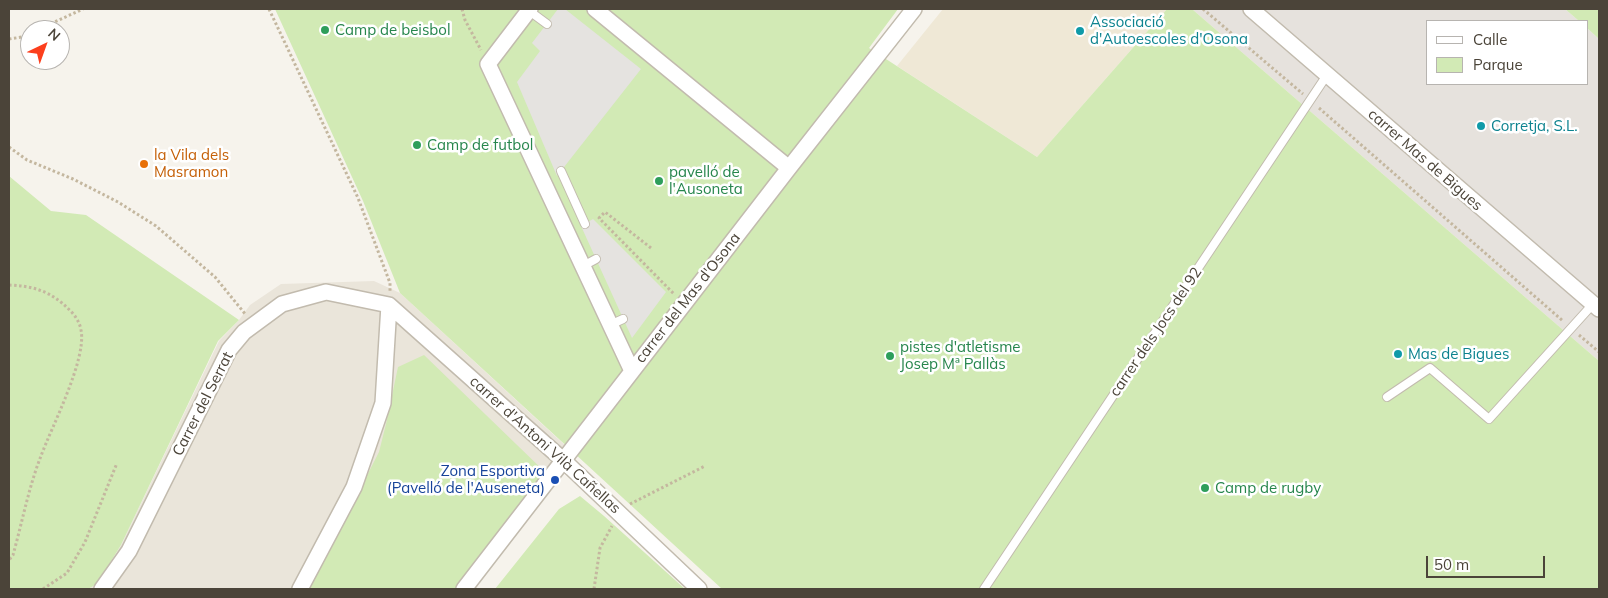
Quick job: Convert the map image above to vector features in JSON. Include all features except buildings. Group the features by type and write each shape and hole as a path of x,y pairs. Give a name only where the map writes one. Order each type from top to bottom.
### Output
{"street":[{"path":"595,9 789,168"},
{"name":"carrer del Mas d'Osona","path":"464,589 914,9"},
{"name":"carrer Mas de Bigues","path":"1250,9 1596,307"},
{"path":"529,10 488,64 590,263 617,322 632,371"},
{"name":"Carrer del Serrat","path":"102,589 129,551 229,350 244,332 282,304 326,292 389,305"},
{"name":"carrer d'Antoni Vilà Cañellas","path":"389,305 564,460 699,589"},
{"path":"300,589 354,487 383,403 389,305"}],"lane":[{"path":"529,10 547,24"},
{"name":"carrer dels Jocs del 92","path":"984,589 1327,75"},
{"path":"561,171 585,224"},
{"path":"1386,397 1430,368 1489,419 1571,328 1596,307"}],"path":[{"path":"59,20 83,9"},
{"path":"269,9 358,198 390,283 389,305"},
{"path":"462,9 465,20 488,64"},
{"path":"1203,9 1599,352"},
{"path":"9,147 26,160 73,179 118,202 156,226 215,277 254,325"},
{"path":"651,248 605,212 599,218 684,304"},
{"path":"9,285 30,286 52,294 74,312 81,329 81,353 56,421 40,457 13,555 9,560"},
{"path":"43,589 67,573 84,542 117,463"},
{"path":"644,496 705,466"},
{"path":"594,589 600,548 620,513"}],"shaded area":[{"path":"558,9 565,9 641,69 557,176 517,82 540,51 532,43"},
{"path":"943,9 1167,9 1037,157 897,66"},
{"path":"1192,9 1565,9 1578,20 1426,20 1426,85 1588,85 1588,29 1599,39 1599,361"},
{"path":"593,219 666,292 632,338 581,226"},
{"path":"374,281 400,293 568,448 456,589 88,589 97,584 121,545 219,341 250,305 281,284"}],"green space":[{"path":"275,9 898,9 869,48 1037,157 1167,9 1192,9 1599,361 1599,589 722,589 400,293 363,201"},
{"path":"1565,9 1599,9 1599,39 1588,29 1588,20 1578,20"},
{"path":"9,176 51,211 86,215 239,320 218,341 121,545 97,584 88,589 9,589"},
{"path":"424,355 547,474 456,589 309,589 379,452 398,367"},
{"path":"580,496 685,589 495,589 559,509"}],"place":[{"name":"Camp de beisbol","path":"325,30"},
{"name":"Associació d'Autoescoles d'Osona","path":"1080,31"},
{"name":"Corretja, S.L.","path":"1481,126"},
{"name":"Camp de futbol","path":"417,145"},
{"name":"la Vila dels Masramon","path":"144,164"},
{"name":"pavelló de l'Ausoneta","path":"659,181"},
{"name":"Mas de Bigues","path":"1398,354"},
{"name":"pistes d'atletisme Josep Mª Pallàs","path":"890,356"},
{"name":"Zona Esportiva (Pavelló de l'Auseneta)","path":"555,480"},
{"name":"Camp de rugby","path":"1205,488"}]}
